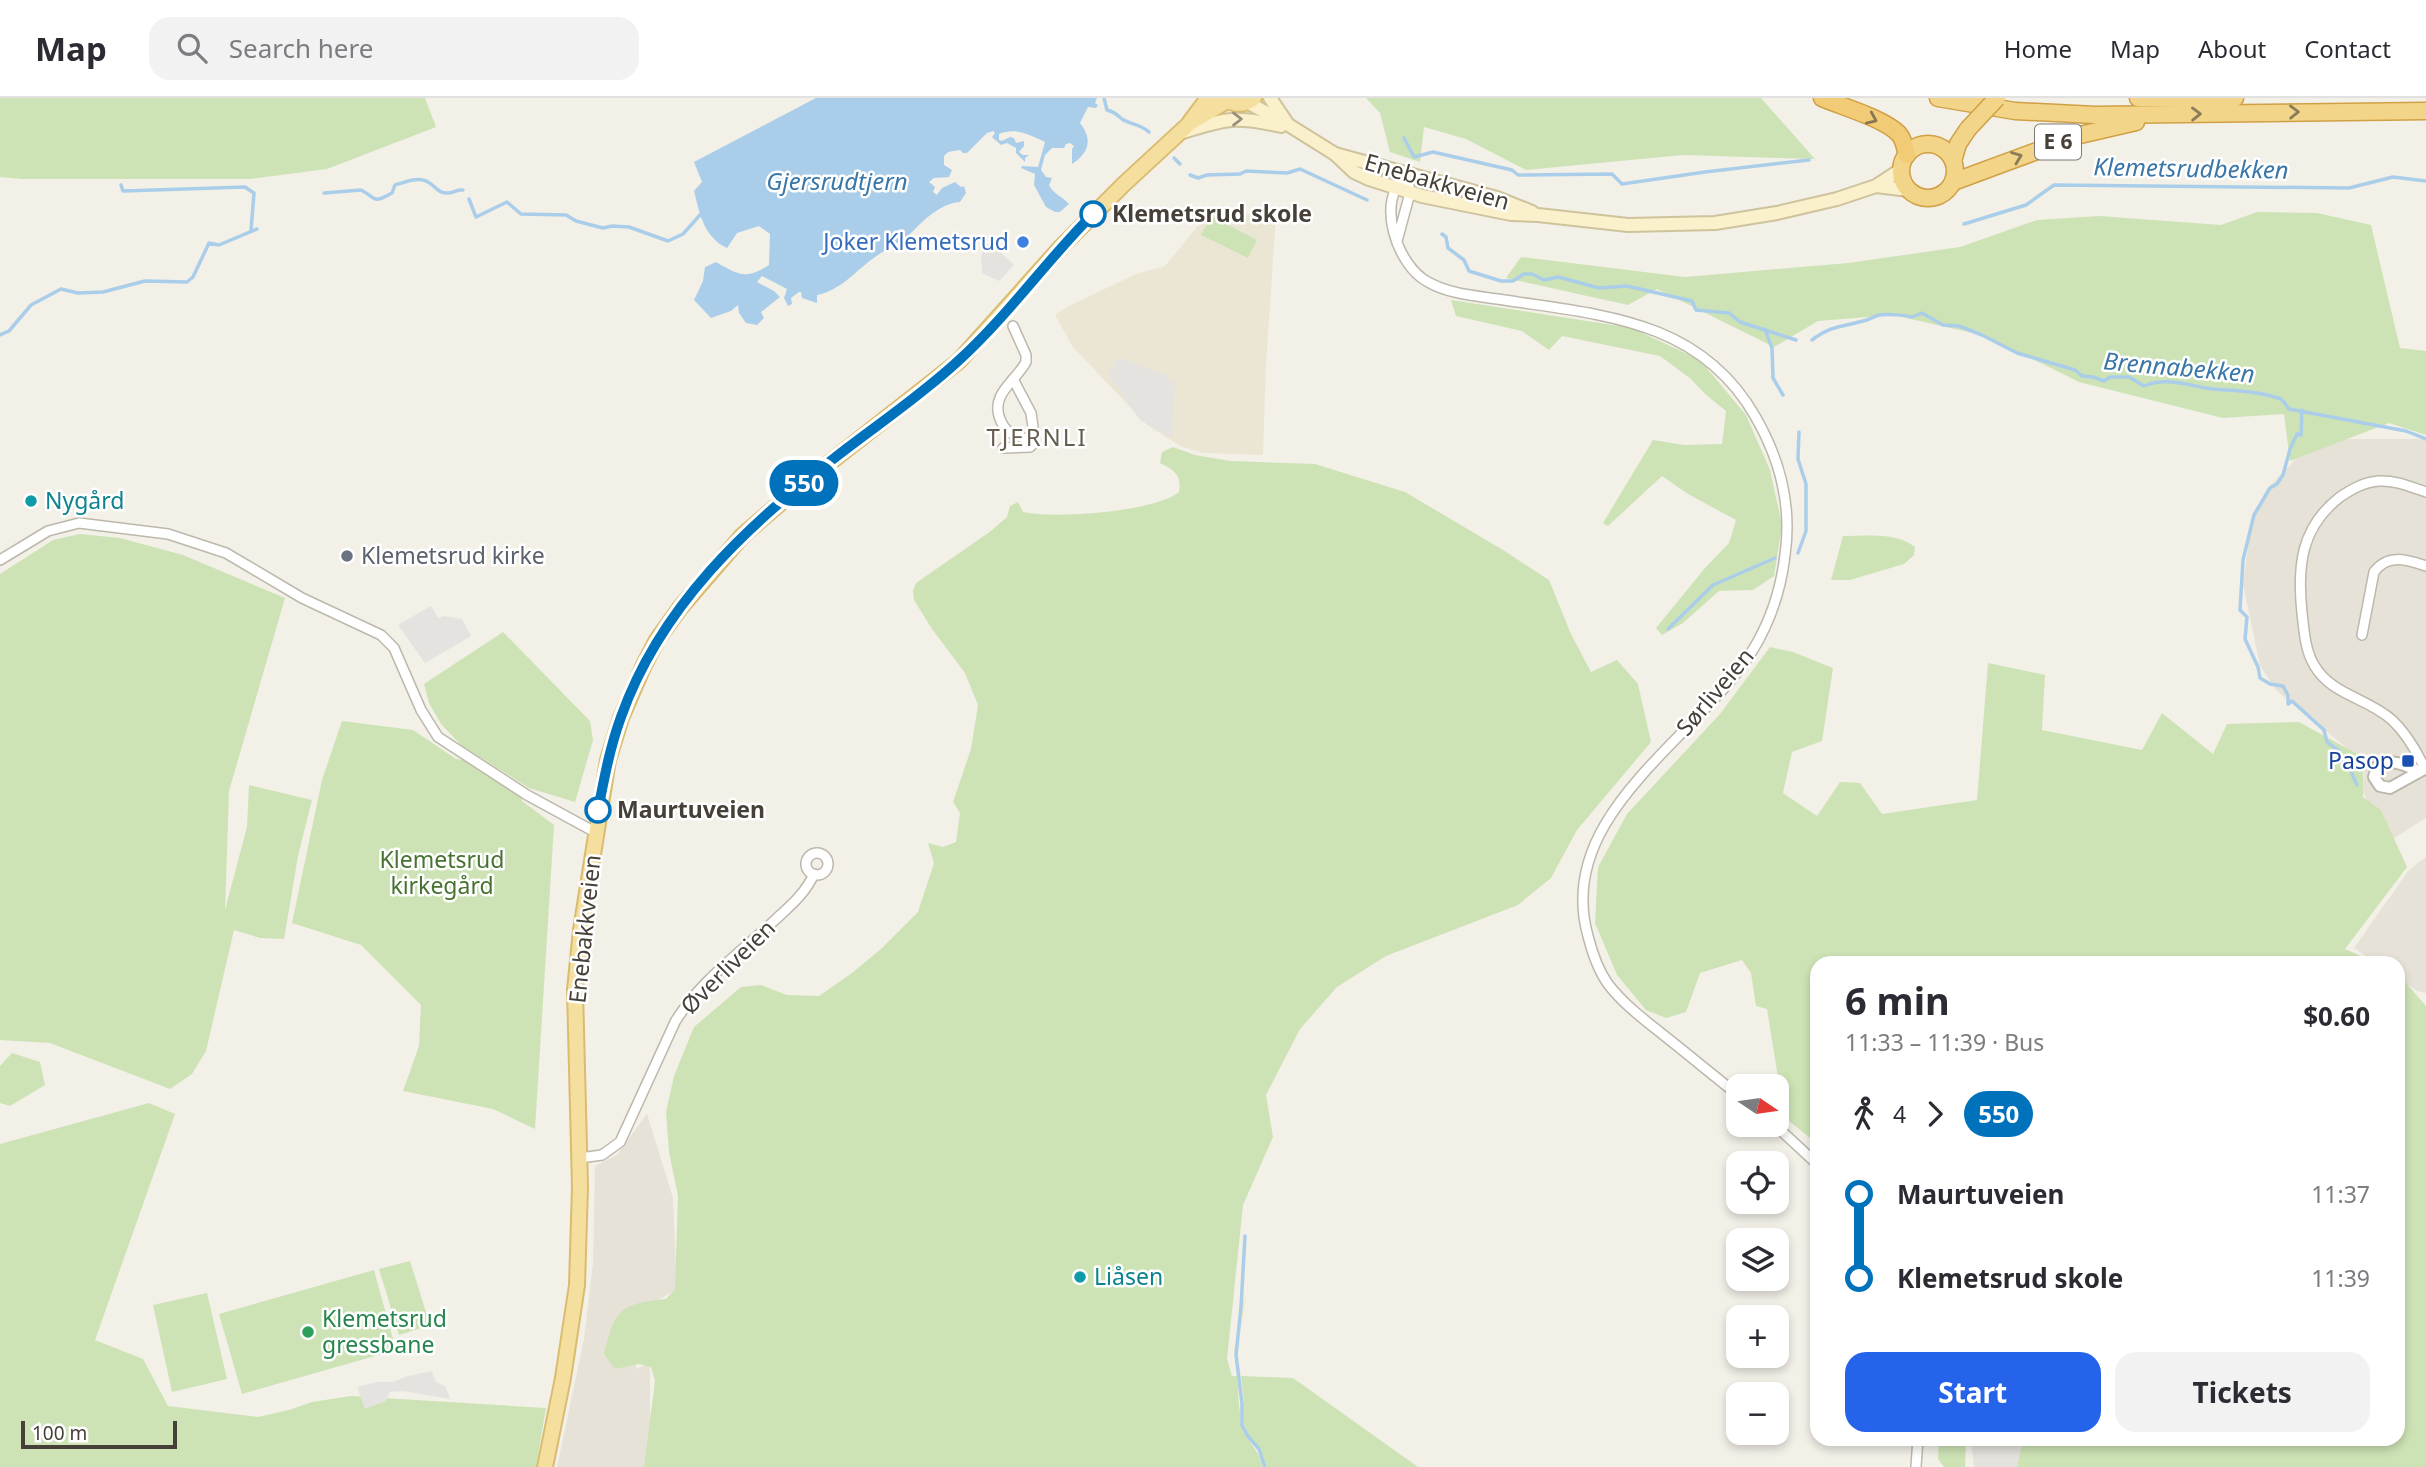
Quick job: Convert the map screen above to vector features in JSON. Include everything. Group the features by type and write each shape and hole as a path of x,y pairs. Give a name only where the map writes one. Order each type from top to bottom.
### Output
{"highway":[{"path":"1822,98 1884,124 1899,134 1904,142 1903,182 1909,190"},
{"name":"E 6","path":"1938,98 2036,113 2167,107 2426,111"},
{"path":"1953,161 1967,130 1997,98"},
{"name":"E 6","path":"2138,98 2167,107"},
{"name":"E 6","path":"1909,190 1920,197 1933,198 1945,192 1953,182 2080,135 2167,107 2235,98"},
{"path":"1904,162 1918,146 1935,145 1967,130"},
{"path":"1935,145 1945,150 1953,161 1953,182"}],"main road":[{"name":"Enebakkveien","path":"1185,128 1208,98"},
{"name":"Enebakkveien","path":"1270,98 1291,127"},
{"name":"Enebakkveien","path":"545,1467 565,1369 577,1284 580,1158 575,989 580,930 608,760 632,690 657,640 737,540 834,458 959,360 1077,231 1185,128 1224,100 1237,104 1251,100 1335,154 1354,172 1410,193 1493,211 1601,223 1688,225 1735,221 1804,207 1876,186 1909,190"},
{"path":"1185,128 1235,118 1291,127"},
{"name":"Enebakkveien","path":"1335,154 1497,198 1538,215"},
{"name":"Enebakkveien","path":"1876,186 1904,162"}],"street":[{"path":"1396,189 1407,175"},
{"path":"1397,241 1410,193 1407,175"},
{"name":"Sørliveien","path":"1396,189 1391,224 1402,254 1411,268 1424,280 1449,291 1620,319 1649,327 1687,345 1737,388 1767,438 1787,503 1787,544 1777,597 1762,632 1744,663 1647,769 1604,825 1590,851 1582,896 1589,941 1608,984 1642,1018 1726,1085"},
{"path":"1003,448 1032,445 1029,439 1009,432 1000,418 998,407 1000,396 1025,365 1026,359 1013,326"},
{"path":"1013,379 1031,413 1033,427"},
{"path":"2423,769 2404,733 2392,720 2333,686 2314,666 2305,635 2301,582 2304,550 2310,530 2322,514 2347,492 2366,483 2379,481 2399,483 2426,492"},
{"path":"0,560 48,531 79,523 168,534 226,553 302,598 382,635 394,648 421,710 438,737 485,770 595,832"},
{"path":"2362,635 2374,572 2380,565 2386,561 2400,559 2426,566"},
{"name":"Øverliveien","path":"580,1158 602,1155 620,1142 675,1022 685,1006 796,901 814,874"},
{"path":"1788,1137 1810,1158"},
{"path":"1916,1467 1917,1446"}],"shaded area":[{"name":"Klemetsrud skole","path":"1257,214 1276,217 1263,455 1203,453 1180,446 1147,425 1073,347 1055,315 1136,274 1165,266 1202,221 1210,216"},
{"path":"991,243 1014,265 999,281 982,273 981,255 987,244"},
{"path":"1118,357 1168,376 1167,380 1175,383 1172,438 1140,420 1108,374"},
{"path":"2315,439 2426,439 2426,818 2388,842 2363,792 2364,762 2276,690 2260,666 2243,584 2251,527 2266,490"},
{"path":"431,606 438,618 444,616 462,619 471,636 425,663 398,625"},
{"path":"2426,857 2426,993 2417,991 2405,983 2405,956 2366,956 2354,948 2409,870"},
{"path":"647,1114 673,1198 677,1289 638,1312 636,1369 650,1363 650,1464 649,1467 557,1467 584,1339 593,1263 595,1166 617,1155"},
{"path":"432,1371 436,1382 445,1386 450,1399 403,1391 390,1392 386,1401 365,1409 357,1387 377,1382 393,1382"},
{"path":"1972,1446 2022,1446 2017,1467 1974,1467"}],"green space":[{"path":"0,98 425,98 436,127 327,169 251,179 22,179 0,177"},
{"path":"1366,98 1761,98 1815,159 1683,155 1526,170 1466,139 1424,127 1420,162 1390,152 1380,113"},
{"path":"2257,212 2317,213 2371,225 2400,348 2426,351 2426,435 2389,423 2290,461 2284,414 2223,418 2079,382 1986,336 1893,315 1818,321 1774,347 1657,289 1628,305 1506,278 1521,257 1685,277 1848,263 1960,247 2037,220 2099,216 2221,225"},
{"path":"1211,216 1257,240 1248,258 1201,235"},
{"path":"1451,300 1632,328 1700,360 1746,415 1770,470 1782,525 1774,576 1753,590 1719,591 1683,623 1662,635 1656,628 1729,543 1736,520 1688,494 1662,476 1608,526 1603,523 1653,440 1684,445 1722,444 1726,411 1691,379 1660,356 1562,336 1549,350 1522,331 1456,316"},
{"path":"1173,447 1195,455 1231,461 1315,464 1405,492 1503,550 1549,580 1571,634 1591,672 1617,660 1638,684 1651,742 1577,830 1551,878 1518,905 1386,956 1337,987 1300,1029 1266,1095 1273,1137 1243,1205 1227,1359 1232,1376 1237,1376 1240,1412 1247,1437 1263,1467 644,1467 655,1381 651,1367 639,1364 615,1369 604,1354 612,1328 622,1312 638,1304 666,1299 675,1289 678,1196 669,1152 666,1112 674,1076 694,1027 741,987 761,985 787,995 819,996 852,973 918,912 934,863 928,843 943,847 956,842 960,813 953,802 971,749 978,705 965,673 914,600 916,583 991,531 1007,517 1010,506 1018,502 1023,512 1057,515 1127,509 1167,499 1179,492 1176,474 1160,463 1162,452"},
{"path":"80,534 120,538 183,555 285,598 229,791 225,910 247,827 249,785 312,800 298,856 284,939 260,938 234,930 206,1051 192,1074 170,1089 50,1043 0,1040 0,574 53,540"},
{"path":"1843,536 1899,539 1915,547 1914,555 1904,564 1850,580 1831,580"},
{"name":"Klemetsrud kirkegård","path":"503,632 590,721 593,740 575,802 529,788 461,745 441,724 429,703 424,684"},
{"path":"1770,647 1793,652 1833,668 1822,741 1792,752 1783,793 1817,816 1840,782 1860,783 1882,814 1977,800 1988,663 2045,675 2042,730 2142,750 2162,713 2213,754 2227,724 2299,722 2363,757 2363,797 2381,810 2407,867 2345,949 2361,956 1810,956 1810,1138 1789,1121 1789,1074 1777,1074 1767,1009 1756,1006 1751,973 1742,960 1700,973 1686,1012 1666,1018 1646,1010 1617,975 1595,923 1598,867 1627,814 1720,714"},
{"name":"Klemetsrud kirkegård","path":"342,721 413,730 522,798 522,801 554,825 535,1129 493,1109 403,1091 419,1046 421,1005 361,945 292,923 322,780"},
{"path":"2405,982 2426,1006 2426,1467 2017,1467 2022,1446 2405,1446"},
{"path":"12,1053 40,1062 45,1085 10,1106 0,1103 0,1066"},
{"path":"149,1103 175,1114 95,1340 143,1359 168,1406 258,1417 312,1402 351,1396 546,1408 536,1467 0,1467 0,1144"},
{"path":"410,1261 430,1325 399,1335 379,1269"},
{"name":"Klemetsrud gressbane","path":"374,1270 396,1350 242,1394 219,1314"},
{"path":"207,1293 227,1379 172,1392 153,1305"},
{"path":"1241,1376 1293,1378 1418,1467 1267,1467 1260,1448 1244,1425"},
{"path":"1939,1446 1966,1446 1965,1467 1944,1467 1938,1459"}],"sand":[{"path":"1243,1296 1246,1299 1237,1349 1244,1402 1244,1425 1260,1448 1267,1467 1263,1467 1258,1449 1243,1432 1240,1421 1234,1350"}],"water":[{"name":"Gjersrudtjern","path":"816,98 1097,98 1095,103 1098,105 1096,108 1088,107 1080,123 1088,140 1078,160 1072,164 1074,146 1070,143 1064,148 1052,148 1045,155 1041,170 1046,177 1052,178 1049,185 1051,188 1069,204 1060,212 1046,207 1034,185 1035,174 1021,168 1038,167 1045,142 1017,132 999,134 999,140 1002,141 1010,137 1014,138 1016,143 1024,141 1019,152 1029,155 1025,162 1016,153 1016,148 1007,143 1001,145 992,137 995,133 993,131 987,133 967,153 960,150 948,152 944,156 944,165 952,170 949,177 934,178 929,182 935,187 933,192 937,195 942,188 955,182 961,187 964,186 966,193 960,202 936,211 906,237 834,289 817,295 817,303 802,298 799,292 791,298 792,304 788,306 784,298 787,289 762,276 757,282 780,297 761,312 764,318 757,325 746,323 739,313 738,305 731,311 711,318 694,300 703,281 705,267 716,262 742,274 761,270 769,265 770,234 759,226 737,233 727,248 713,238 704,224 696,200 694,191 702,182 694,162"}],"waterway":[{"path":"1104,98 1107,110 1149,132"},
{"name":"Klemetsrudbekken","path":"1404,138 1414,157 1433,152 1512,170 1518,175 1612,174 1622,184 1809,160"},
{"path":"1174,158 1180,164"},
{"name":"Brennabekken","path":"1190,175 1198,178 1207,175 1240,174 1246,171 1287,173 1300,169 1367,200"},
{"name":"Klemetsrudbekken","path":"1964,224 2026,205 2054,185 2349,188 2393,177 2426,181"},
{"path":"324,193 361,190 377,199 392,193 395,185 416,180 424,180 444,193 463,190"},
{"path":"121,185 123,191 245,187 254,193 251,230"},
{"path":"469,199 476,217 507,202 521,214 566,215 576,221 603,228 629,227 668,241 683,234 700,215"},
{"path":"0,335 9,331 31,305 61,289 78,293 103,292 145,281 187,282 193,277 209,243 219,245 257,229"},
{"name":"Brennabekken","path":"1442,234 1446,237 1448,248 1464,260 1469,271 1501,281 1513,281 1524,274 1532,274 1544,280 1558,277 1599,288 1627,286 1692,301 1696,310 1729,313 1740,322 1796,340"},
{"name":"Brennabekken","path":"1812,340 1831,329 1879,315 1912,317 1922,313 1943,325 1959,326 2017,353 2075,370 2082,376 2104,381 2110,377 2129,377 2144,386 2170,382 2262,394 2280,399 2289,409 2406,431 2426,439"},
{"path":"1765,329 1772,348 1773,378 1783,395"},
{"path":"2302,410 2301,435 2297,434 2290,449 2283,475 2277,484 2270,488 2254,515 2243,560 2240,610 2247,617 2245,639 2260,678 2270,684 2283,686 2288,695 2288,704 2292,701 2324,730 2327,742 2339,751 2345,763 2352,765 2352,774 2357,785"},
{"path":"1798,553 1806,531 1806,484 1798,459 1799,432"},
{"path":"1668,629 1713,585 1775,558"},
{"path":"1245,1236 1236,1355 1242,1425 1259,1449 1265,1467"}],"bus line":[{"name":"550","path":"598,810 608,760 632,690 657,640 701,582 743,535 834,458 928,387 959,360 1093,214"}],"place":[{"name":"Klemetsrud skole","path":"1093,214"},
{"name":"Joker Klemetsrud","path":"1023,242"},
{"name":"Nygård","path":"31,501"},
{"name":"Klemetsrud kirke","path":"347,556"},
{"name":"Pasop","path":"2408,761"},
{"name":"Maurtuveien","path":"598,810"},
{"name":"Liåsen","path":"1080,1277"},
{"name":"Klemetsrud gressbane","path":"308,1332"}],"district":[{"name":"TJERNLI","path":"1037,438"}]}
